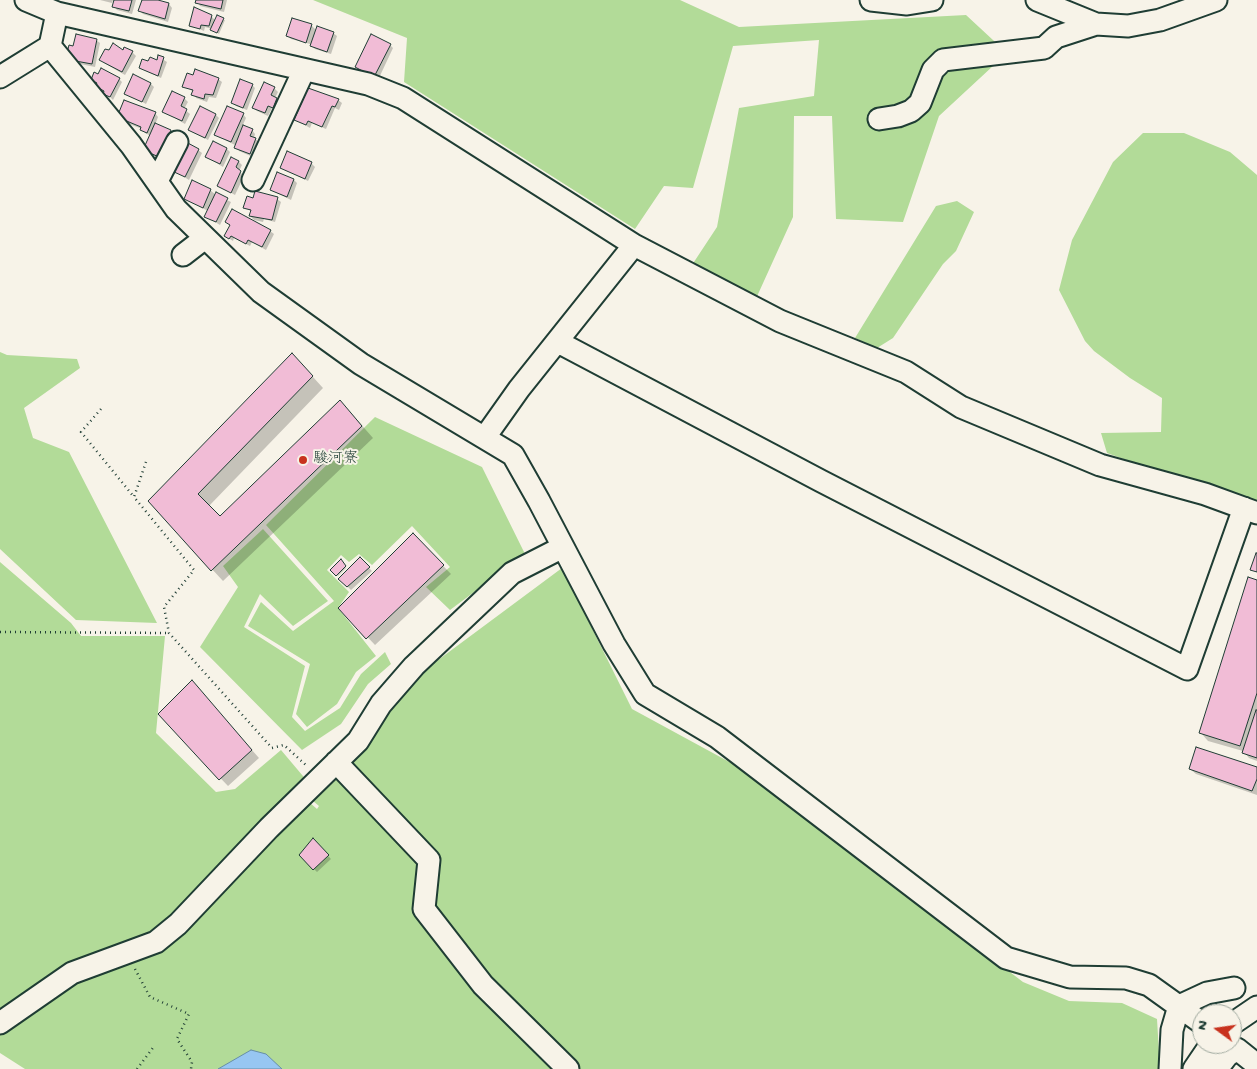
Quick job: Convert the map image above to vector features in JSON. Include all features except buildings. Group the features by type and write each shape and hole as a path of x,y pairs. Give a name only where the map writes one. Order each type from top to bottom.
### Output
{"street":[{"path":"26,0 57,13 368,84 403,98 634,245 780,321 906,372 961,407 1100,465 1205,494 1251,511 1187,669 821,481 558,342"},
{"path":"871,0 907,4 932,0"},
{"path":"1037,0 1096,24 1128,26 1160,20 1216,0"},
{"path":"0,77 50,46 57,13"},
{"path":"878,119 898,116 911,111 920,103 932,70 943,60 1044,48 1056,37 1096,24"},
{"path":"50,46 131,145 176,208 261,292 302,324 361,364 513,455 614,644 645,694 717,737 1006,958 1070,977 1126,978 1149,985 1192,1016"},
{"path":"253,180 304,70"},
{"path":"157,182 177,142"},
{"path":"183,255 205,238"},
{"path":"485,437 519,389 634,245"},
{"path":"0,1023 72,973 156,942 178,924 358,741 381,704 414,666 512,573 562,547"},
{"path":"336,762 428,860 424,909 484,985 568,1069"},
{"path":"1170,1069 1172,1030 1179,1006 1207,993 1234,988"},
{"path":"1242,1017 1257,1007"},
{"path":"1217,1069 1227,1056 1237,1049 1257,1065"},
{"path":"1194,1069 1204,1054"}],"path":[{"path":"101,409 81,432 194,570 164,607 169,633 272,748 284,745 320,778"},
{"path":"134,497 146,462"},
{"path":"0,632 169,633"},
{"path":"127,953 150,997 188,1014 177,1039 192,1062 191,1069"},
{"path":"137,1069 155,1045"}],"green space":[{"path":"313,0 680,0 739,27 966,15 1007,53 939,116 903,222 836,219 832,116 794,116 793,217 754,303 688,271 717,227 739,108 814,96 819,40 733,46 693,188 664,186 635,229 404,82 407,38"},
{"path":"1143,133 1184,133 1230,152 1257,175 1257,508 1107,453 1101,433 1161,432 1162,398 1130,378 1094,351 1085,341 1059,290 1072,240 1113,162"},
{"path":"957,201 974,212 956,251 943,264 893,338 877,348 855,338 936,206"},
{"path":"0,352 7,355 77,359 80,368 24,408 33,438 69,452 157,623 76,620 0,549"},
{"path":"375,417 482,467 525,554 450,610 426,587 450,567 412,526 372,565 359,554 349,562 341,555 327,570 349,592 338,608 376,656 356,672 337,704 307,727 296,714 310,664 248,626 261,602 293,631 334,601 266,525"},
{"path":"263,529 328,601 293,626 260,594 244,627 305,666 292,717 305,731 340,708 361,674 385,652 391,664 368,684 341,724 302,750 200,647 238,587 223,566"},
{"path":"0,562 71,623 81,636 165,636 156,733 216,792 235,789 281,750 308,782 163,936 0,1022"},
{"path":"562,568 632,709 746,771 1023,982 1069,1001 1122,1003 1157,1019 1160,1069 580,1069 468,959 429,902 436,871 440,869 350,764 388,706 426,669"},
{"path":"344,762 429,860 425,922 565,1069 25,1069 0,1053 0,1033 35,998 155,947 309,802 317,809 319,806 307,796"}],"water":[{"path":"251,1050 266,1054 282,1069 218,1069"}],"place":[{"name":"駿河寮","path":"303,460"}]}
